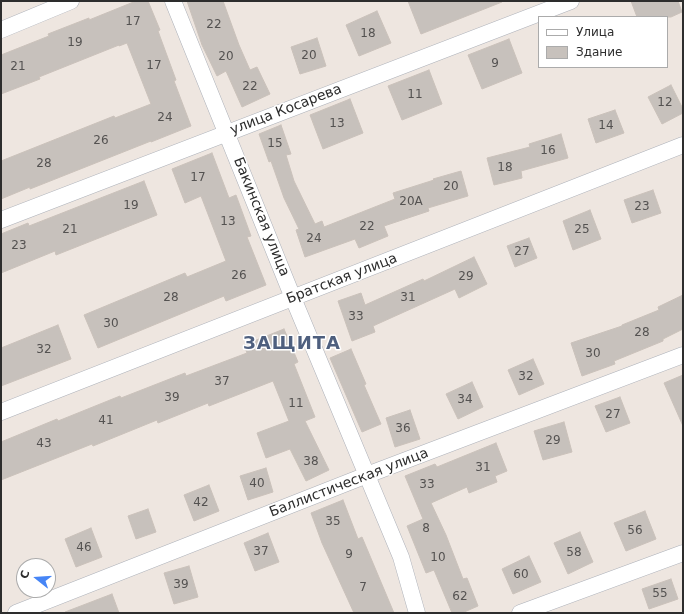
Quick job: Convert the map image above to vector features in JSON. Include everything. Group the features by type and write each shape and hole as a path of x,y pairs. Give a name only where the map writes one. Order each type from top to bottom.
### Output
{"street":[{"path":"1,30 71,1"},
{"name":"Бакинская улица","path":"173,1 293,298 401,557 417,613"},
{"name":"улица Косарева","path":"1,220 571,1"},
{"name":"Братская улица","path":"1,412 683,145"},
{"name":"Баллистическая улица","path":"16,613 367,475 683,355"},
{"path":"520,613 683,552"}],"building":[{"path":"136,1 148,1 160,30 158,31 176,80 174,81 191,126 1,199 1,161 114,116 115,118 151,104 127,43 39,77 40,79 1,94 1,55 49,36 48,34 89,18 89,20"},
{"path":"187,1 223,1 250,70 257,67 270,94 242,107 226,71 217,76 202,45"},
{"path":"408,1 502,1 502,2 421,34"},
{"path":"631,1 678,1 682,12 671,17 637,16"},
{"path":"377,11 391,43 359,56 346,25"},
{"path":"317,38 326,66 300,74 291,47"},
{"path":"509,39 522,73 482,89 468,55"},
{"path":"429,70 442,104 402,120 388,86"},
{"path":"671,85 683,109 683,113 662,124 648,97"},
{"path":"350,99 363,133 323,149 310,115"},
{"path":"615,110 624,133 596,143 588,119"},
{"path":"281,125 291,154 286,155 294,181 315,224 322,221 324,227 395,199 393,193 461,171 468,196 428,208 429,211 384,226 388,236 359,248 355,239 305,257 296,230 299,229 284,198 271,161 269,162 259,134"},
{"path":"561,134 568,158 521,171 522,178 494,185 487,158 530,147 529,144"},
{"path":"212,153 229,198 236,195 251,236 247,237 266,285 226,301 224,296 98,348 84,315 185,273 187,277 226,261 201,196 185,203 172,169"},
{"path":"144,181 157,215 56,255 55,251 1,273 1,234 28,223 29,226"},
{"path":"653,190 661,213 632,223 624,200"},
{"path":"590,210 601,239 573,250 563,221"},
{"path":"529,238 537,258 515,267 507,246"},
{"path":"474,257 487,284 459,298 455,289 373,326 375,332 352,341 338,301 361,293 365,305 423,279 424,281"},
{"path":"683,295 683,329 663,339 663,341 614,361 615,364 582,376 571,343 622,326 659,310 658,307"},
{"path":"58,325 71,359 1,386 1,348"},
{"path":"284,329 298,362 294,364 315,417 305,421 329,470 306,481 290,449 266,458 257,433 289,421 273,381 209,406 208,403 158,423 157,420 93,446 92,444 1,480 1,442 57,419 58,421 120,396 121,398 185,373 186,376 247,353 244,345"},
{"path":"351,349 366,384 364,385 381,424 362,432 330,358"},
{"path":"533,359 544,384 519,395 508,370"},
{"path":"683,375 683,426 664,383"},
{"path":"472,382 483,407 458,419 446,394"},
{"path":"620,397 630,423 606,432 595,406"},
{"path":"410,410 420,439 395,447 386,418"},
{"path":"564,422 572,452 543,460 534,431"},
{"path":"496,443 507,471 495,476 497,482 469,493 467,487 431,503 446,535 463,579 467,578 478,606 462,613 452,613 434,570 426,573 407,526 423,519 405,476 435,464 437,467"},
{"path":"266,468 273,492 248,500 240,476"},
{"path":"209,485 219,511 194,521 184,495"},
{"path":"343,500 358,539 362,537 394,613 354,613 322,543 311,513"},
{"path":"148,509 156,532 136,539 128,516"},
{"path":"645,511 656,539 626,551 614,523"},
{"path":"91,528 102,557 76,567 65,539"},
{"path":"580,532 593,562 568,574 554,543"},
{"path":"268,533 279,562 255,571 244,543"},
{"path":"529,556 541,582 513,594 502,569"},
{"path":"189,566 198,597 174,604 164,573"},
{"path":"671,579 678,599 649,609 642,589"},
{"path":"112,594 119,613 65,613 65,612"}],"district":[{"name":"ЗАЩИТА","path":"292,344"}]}
